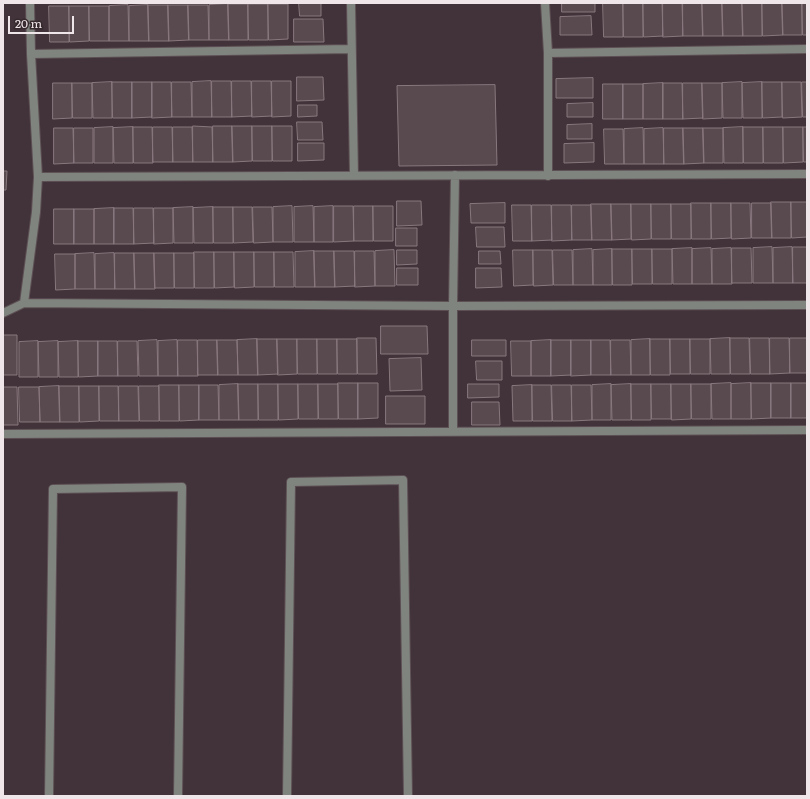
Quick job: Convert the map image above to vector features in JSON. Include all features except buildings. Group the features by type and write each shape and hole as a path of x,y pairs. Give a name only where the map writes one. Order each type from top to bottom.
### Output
{"street":[{"path":"24,303 36,212 38,177 31,54 30,3"},
{"path":"351,3 354,176"},
{"path":"545,3 548,53 548,176"},
{"path":"31,54 351,49"},
{"path":"548,53 807,49"},
{"path":"38,177 807,174"},
{"path":"453,432 455,175"},
{"path":"3,313 24,303 453,306 807,305"},
{"path":"3,434 807,430"},
{"path":"287,796 291,482 403,480 408,796"},
{"path":"49,796 53,489 182,487 178,796"}]}
